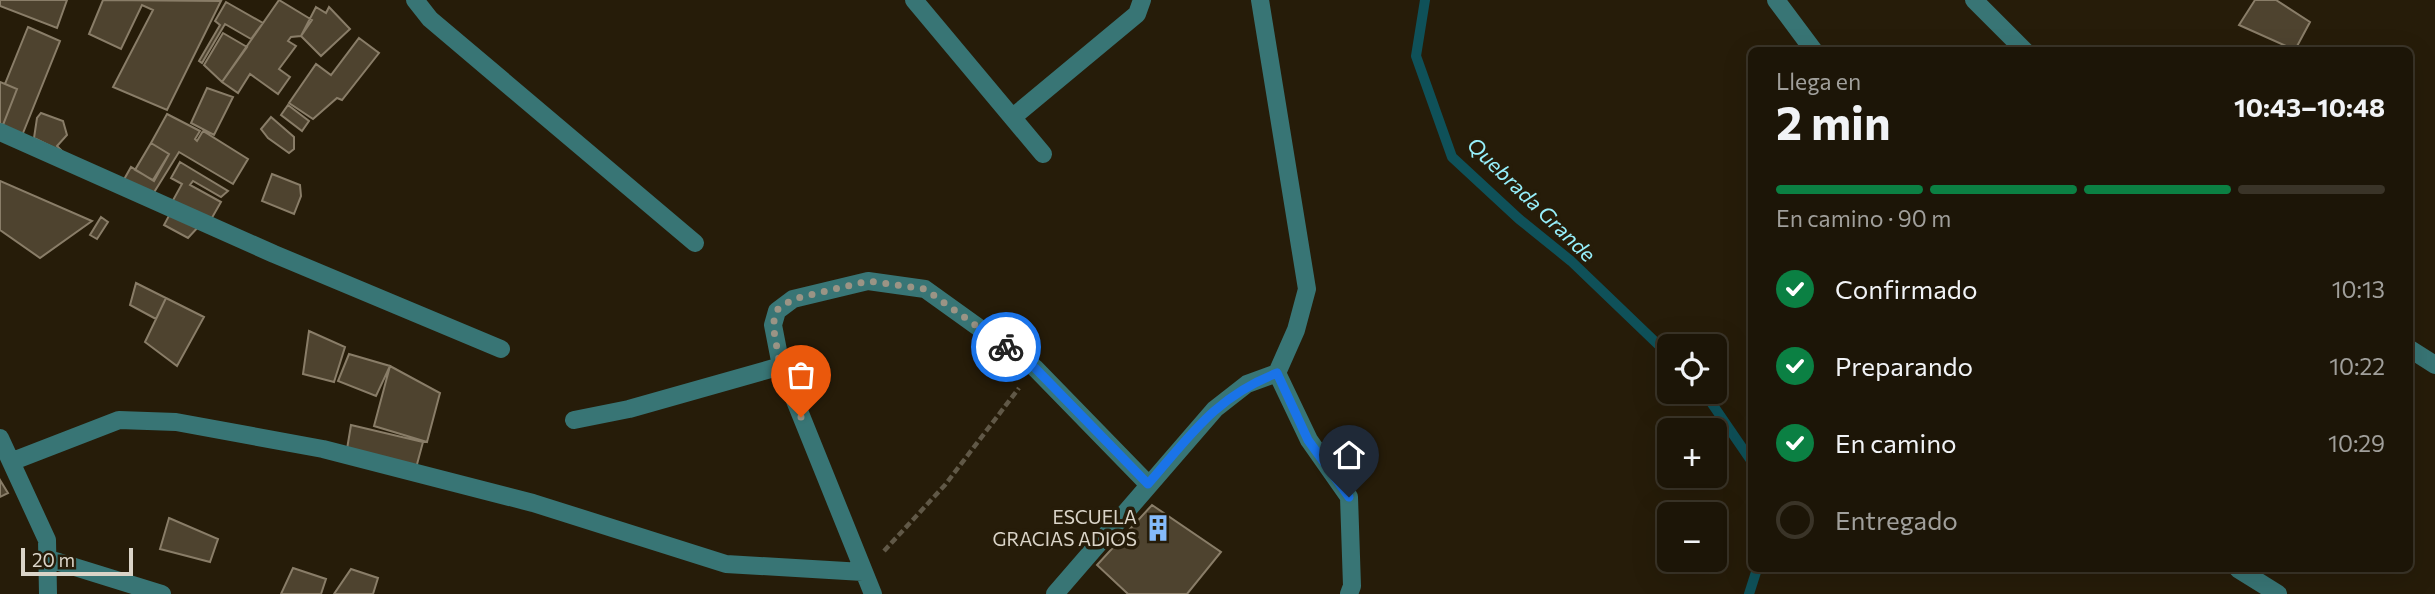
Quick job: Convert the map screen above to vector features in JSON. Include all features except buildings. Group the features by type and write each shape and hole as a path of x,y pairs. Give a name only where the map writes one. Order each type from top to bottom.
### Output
{"street":[{"path":"415,0 430,19 470,54 695,243"},
{"path":"914,0 1044,154"},
{"path":"1013,117 1137,14 1142,0"},
{"path":"1055,594 1214,409 1247,384 1277,373 1296,330 1307,289 1259,0"},
{"path":"1776,0 1811,47"},
{"path":"1974,0 2021,47"},
{"path":"0,132 274,254 501,349"},
{"path":"873,594 780,366 773,325 777,310 793,299 868,281 925,289 1035,368 1148,484"},
{"path":"2413,351 2435,365"},
{"path":"574,420 629,410 780,366"},
{"path":"1277,373 1308,440 1349,497 1352,586 1349,594"},
{"path":"13,461 119,420 176,422 323,449 520,499 726,564 863,572"},
{"path":"0,438 13,461 47,540 50,559 47,594"},
{"path":"50,559 162,594"},
{"path":"2243,572 2278,594"}],"path":[{"path":"863,572 945,485 1035,368"}],"waterway":[{"name":"Quebrada Grande","path":"1425,0 1416,56 1452,157 1519,219 1571,261 1657,344"},
{"name":"Quebrada Grande","path":"1712,404 1748,456"},
{"name":"Quebrada Grande","path":"1749,594 1756,572"}],"way so far":[{"path":"801,417 780,366 773,325 777,310 793,299 868,281 925,289 1006,347"}],"place":[{"name":"ESCUELA GRACIAS ADIOS","path":"1158,528"}],"route":[{"path":"1006,347 1035,368 1148,484 1214,409 1247,384 1277,373 1308,440 1349,497"}]}
